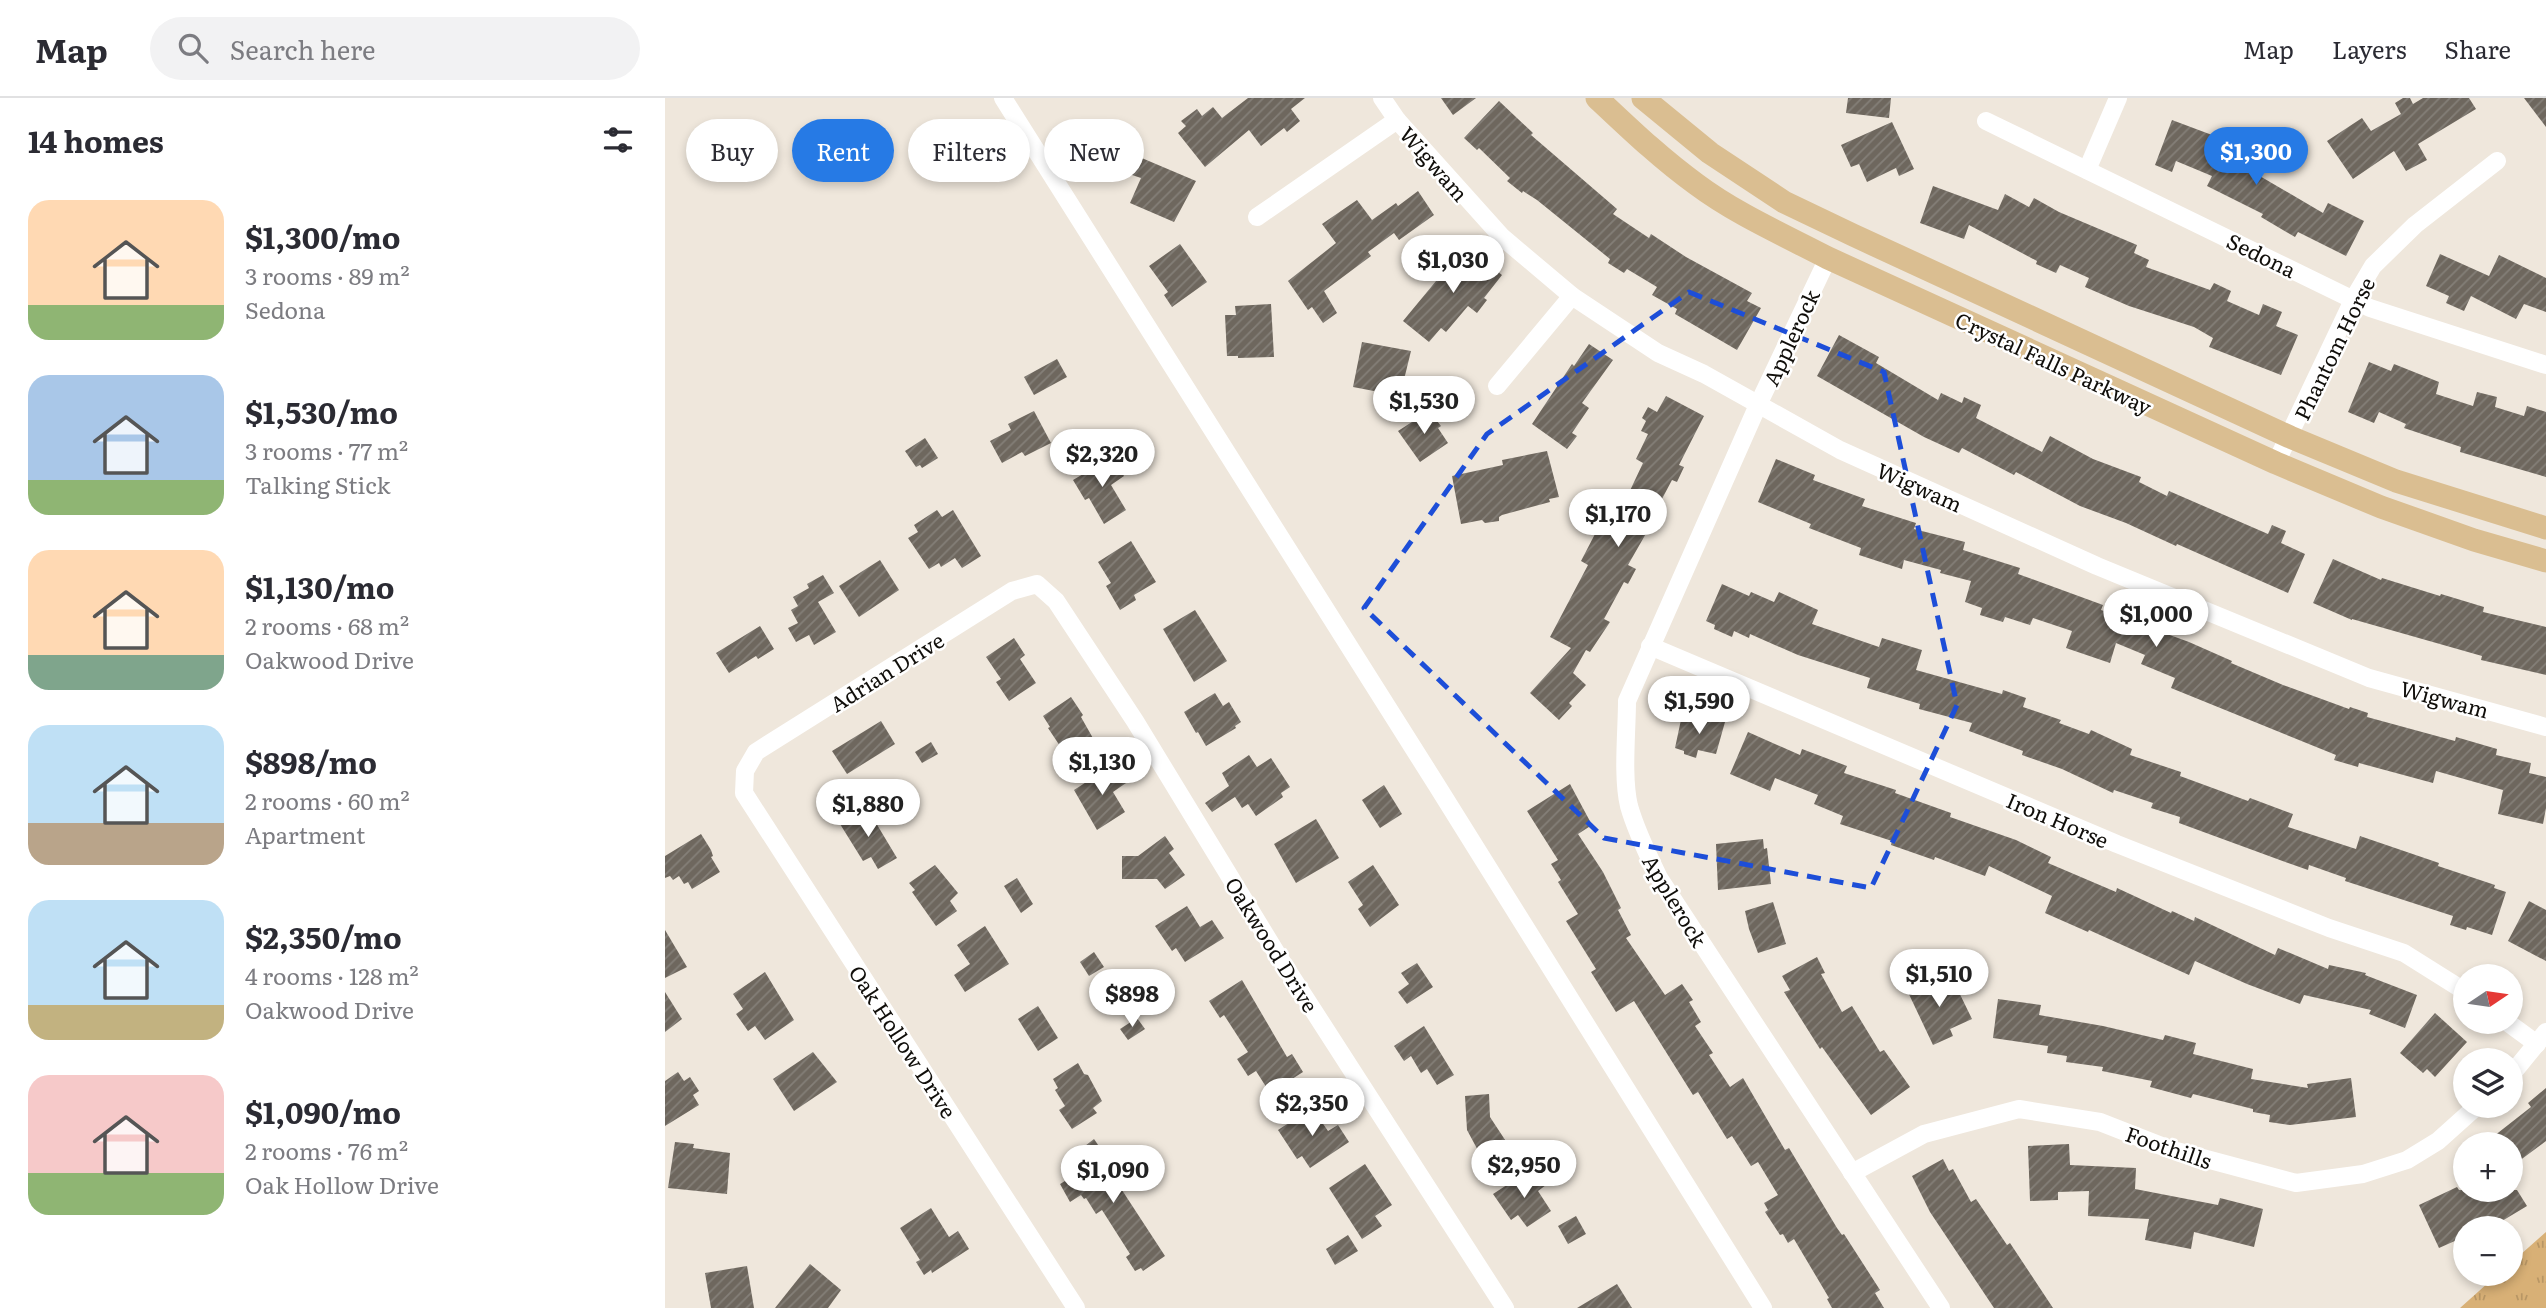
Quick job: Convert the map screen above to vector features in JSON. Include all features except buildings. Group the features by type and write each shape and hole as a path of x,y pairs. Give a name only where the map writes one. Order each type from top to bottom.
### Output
{"main road":[{"name":"Crystal Falls Parkway","path":"1597,98 1654,151 1698,185 1756,221 1828,258 2276,463 2381,507 2474,540 2546,561"},
{"name":"Crystal Falls Parkway","path":"1643,98 1710,153 1784,202 2290,437 2396,481 2546,528"}],"street":[{"path":"1003,98 1429,772 1763,1308"},
{"name":"Wigwam","path":"1382,98 1397,120 1502,237 1572,296 1658,353 1704,374 1840,450 2097,566 2369,678 2546,727"},
{"path":"2087,170 2119,98"},
{"path":"1257,217 1397,120"},
{"name":"Sedona","path":"1986,121 2370,308 2546,365"},
{"name":"Phantom Horse","path":"2276,463 2354,298 2373,266 2415,225 2497,161"},
{"name":"Applerock","path":"1828,258 1758,405 1627,701 1629,804 1659,878 1941,1308"},
{"path":"1497,386 1572,296"},
{"name":"Adrian Drive","path":"745,771 755,752 1012,591 1037,584"},
{"name":"Oakwood Drive","path":"1037,584 1056,601 1135,721 1277,954 1505,1308"},
{"name":"Iron Horse","path":"1650,646 2117,844 2329,928 2404,953 2453,984"},
{"name":"Oak Hollow Drive","path":"745,771 744,793 1076,1308"},
{"path":"2523,1030 2541,1038 2523,1060"},
{"name":"Foothills","path":"1852,1173 1924,1134 2019,1110 2101,1122 2169,1149 2296,1183 2363,1174 2407,1160 2438,1141 2464,1118"}],"highlighted area":[{"path":"1689,292 1884,372 1957,705 1871,888 1604,838 1364,608 1487,434"}],"green space":[{"path":"2546,1232 2546,1308 2460,1308 2485,1286 2523,1286 2523,1252"}]}
